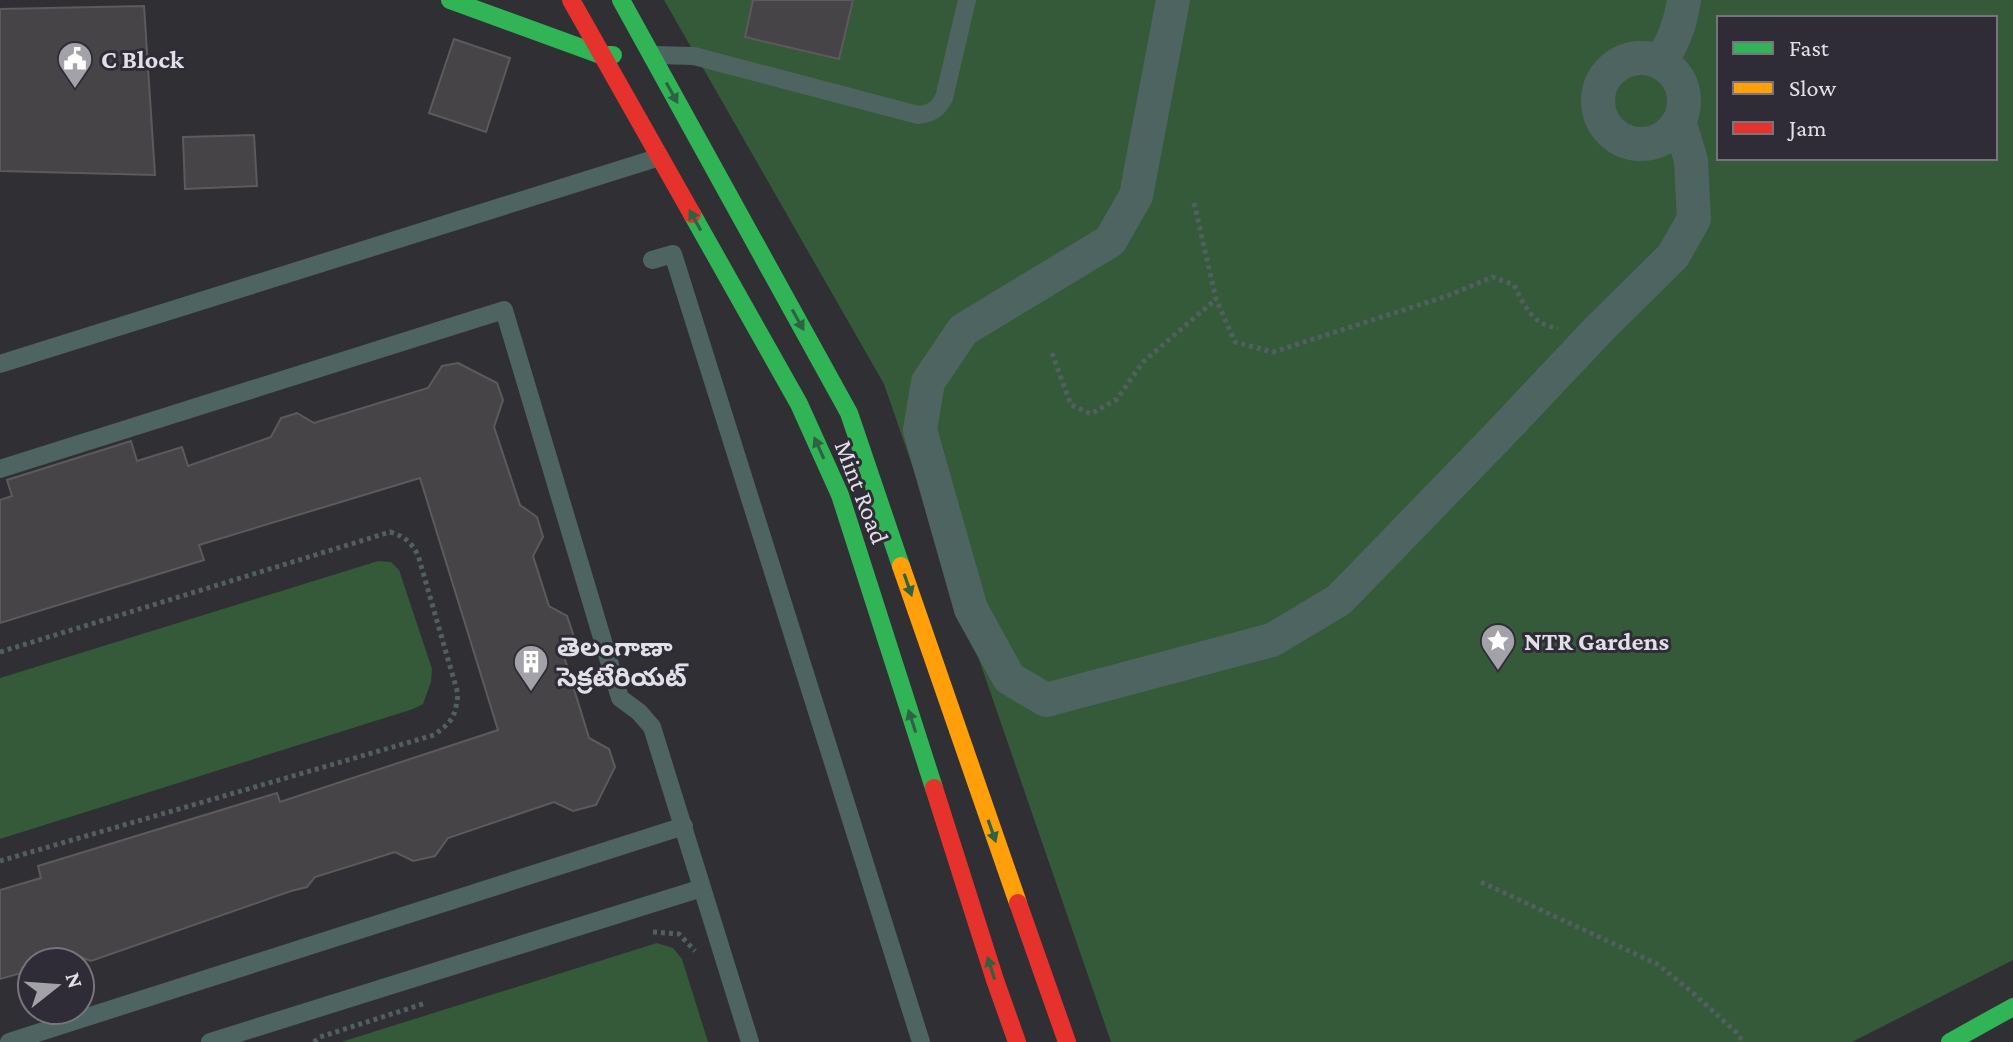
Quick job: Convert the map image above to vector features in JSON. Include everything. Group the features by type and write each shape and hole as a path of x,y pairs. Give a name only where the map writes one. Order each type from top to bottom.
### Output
{"street":[{"path":"450,0 601,55 651,55"},
{"name":"Mint Road","path":"571,0 799,404 840,495 1017,1042"},
{"name":"Mint Road","path":"621,0 849,413 1067,1042"},
{"path":"1173,0 1136,196 1110,241 963,330 928,382 920,430 971,609 1009,678 1046,700 1272,640 1339,600 1673,256 1694,219 1691,160 1679,121"},
{"path":"1659,62 1668,52 1684,0"},
{"path":"1643,57 1659,62 1673,73 1681,87 1683,104 1679,121 1668,134 1654,142 1637,144 1620,139 1608,129 1599,114 1601,81 1612,68 1626,59 1643,57"},
{"path":"1950,1042 2013,1007"}],"lane":[{"path":"651,55 694,56 918,115 927,114 937,109 944,98 967,0"},
{"path":"0,364 660,157"},
{"path":"652,260 673,254 729,435 826,773 921,1042"},
{"path":"0,469 504,310 620,698 652,727 750,1042"},
{"path":"711,441 729,435"},
{"path":"9,1042 684,826"},
{"path":"210,1042 702,888"}],"path":[{"path":"1194,203 1216,299 1235,342 1273,352 1447,296 1493,277 1514,285 1527,311 1548,327 1599,329"},
{"path":"1052,353 1071,405 1091,414 1117,399 1143,362 1216,299"},
{"path":"0,652 390,532 403,536 418,555 458,694 456,714 449,724 434,735 0,861"},
{"path":"1481,882 1657,964 1692,992 1743,1042"},
{"path":"641,935 656,931 679,934 697,953"},
{"path":"314,1042 320,1037 437,1000"}],"green space":[{"name":"NTR Gardens","path":"664,0 2013,0 2013,960 1852,1042 1111,1042 884,384"},
{"path":"378,561 391,562 399,570 432,669 423,704 0,839 0,678"},
{"path":"657,943 673,948 682,959 708,1042 341,1042"}],"building":[{"path":"753,0 853,0 839,59 745,37"},
{"name":"C Block","path":"144,6 155,175 0,171 0,9"},
{"path":"454,39 510,58 486,132 429,113"},
{"path":"254,135 257,186 185,189 183,137"},
{"name":"తెలంగాణా సెక్రటేరియట్","path":"458,363 497,383 503,400 494,427 520,505 537,517 543,537 533,556 549,606 567,616 574,637 564,656 589,738 609,749 615,767 596,805 573,811 554,802 448,838 435,856 413,861 395,852 315,877 307,887 96,959 96,946 16,946 16,974 0,979 0,890 41,878 38,866 277,793 280,802 498,730 420,478 199,545 204,560 0,623 0,500 12,496 7,480 131,441 137,461 182,447 188,466 271,437 281,418 297,413 314,423 428,388 442,366"}],"traffic: fast":[{"path":"450,0 601,55 613,55"},
{"path":"621,0 849,413 901,566"},
{"path":"692,214 799,404 840,495 934,788"},
{"path":"1950,1042 2013,1007"}],"traffic: slow":[{"path":"901,566 1018,903"}],"traffic: jam":[{"path":"571,0 692,214"},
{"path":"934,788 1017,1042"},
{"path":"1018,903 1067,1042"}],"place":[{"name":"C Block","path":"75,90"},
{"name":"NTR Gardens","path":"1498,672"},
{"name":"తెలంగాణా సెక్రటేరియట్","path":"531,693"}]}
